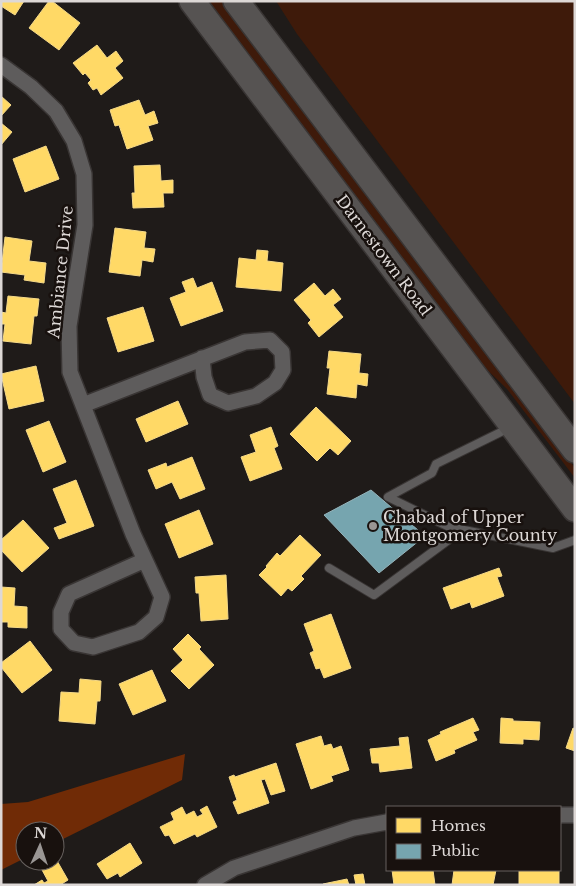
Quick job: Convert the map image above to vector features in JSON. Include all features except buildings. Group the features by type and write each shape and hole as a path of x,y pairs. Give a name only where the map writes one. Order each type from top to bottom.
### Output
{"main road":[{"name":"Darnestown Road","path":"192,1 575,508"},
{"path":"236,1 575,450"}],"street":[{"name":"Ambiance Drive","path":"1,64 32,87 56,111 74,140 84,174 85,225 69,326 70,372 133,534 145,560 162,597 156,617 139,632 93,647 74,643 61,629 61,612 69,594 145,560"},
{"path":"83,405 202,358 245,342 270,340 282,352 284,370 274,383 256,396 228,402 210,394 204,377 202,358"},
{"path":"561,815 575,816"},
{"path":"205,885 234,868 354,828 386,822"}],"lane":[{"path":"513,426 436,464 432,472 388,496 449,527 553,548 575,540"},
{"path":"329,568 374,595 462,530"}],"shaded area":[{"path":"204,1 223,1 575,468 575,478 507,389 476,359"},
{"path":"276,1 575,1 575,404 297,34"},
{"path":"185,754 182,780 65,838 65,821 15,821 15,863 1,870 1,804 28,802"}],"place":[{"name":"Chabad of Upper Montgomery County","path":"373,526"}]}
